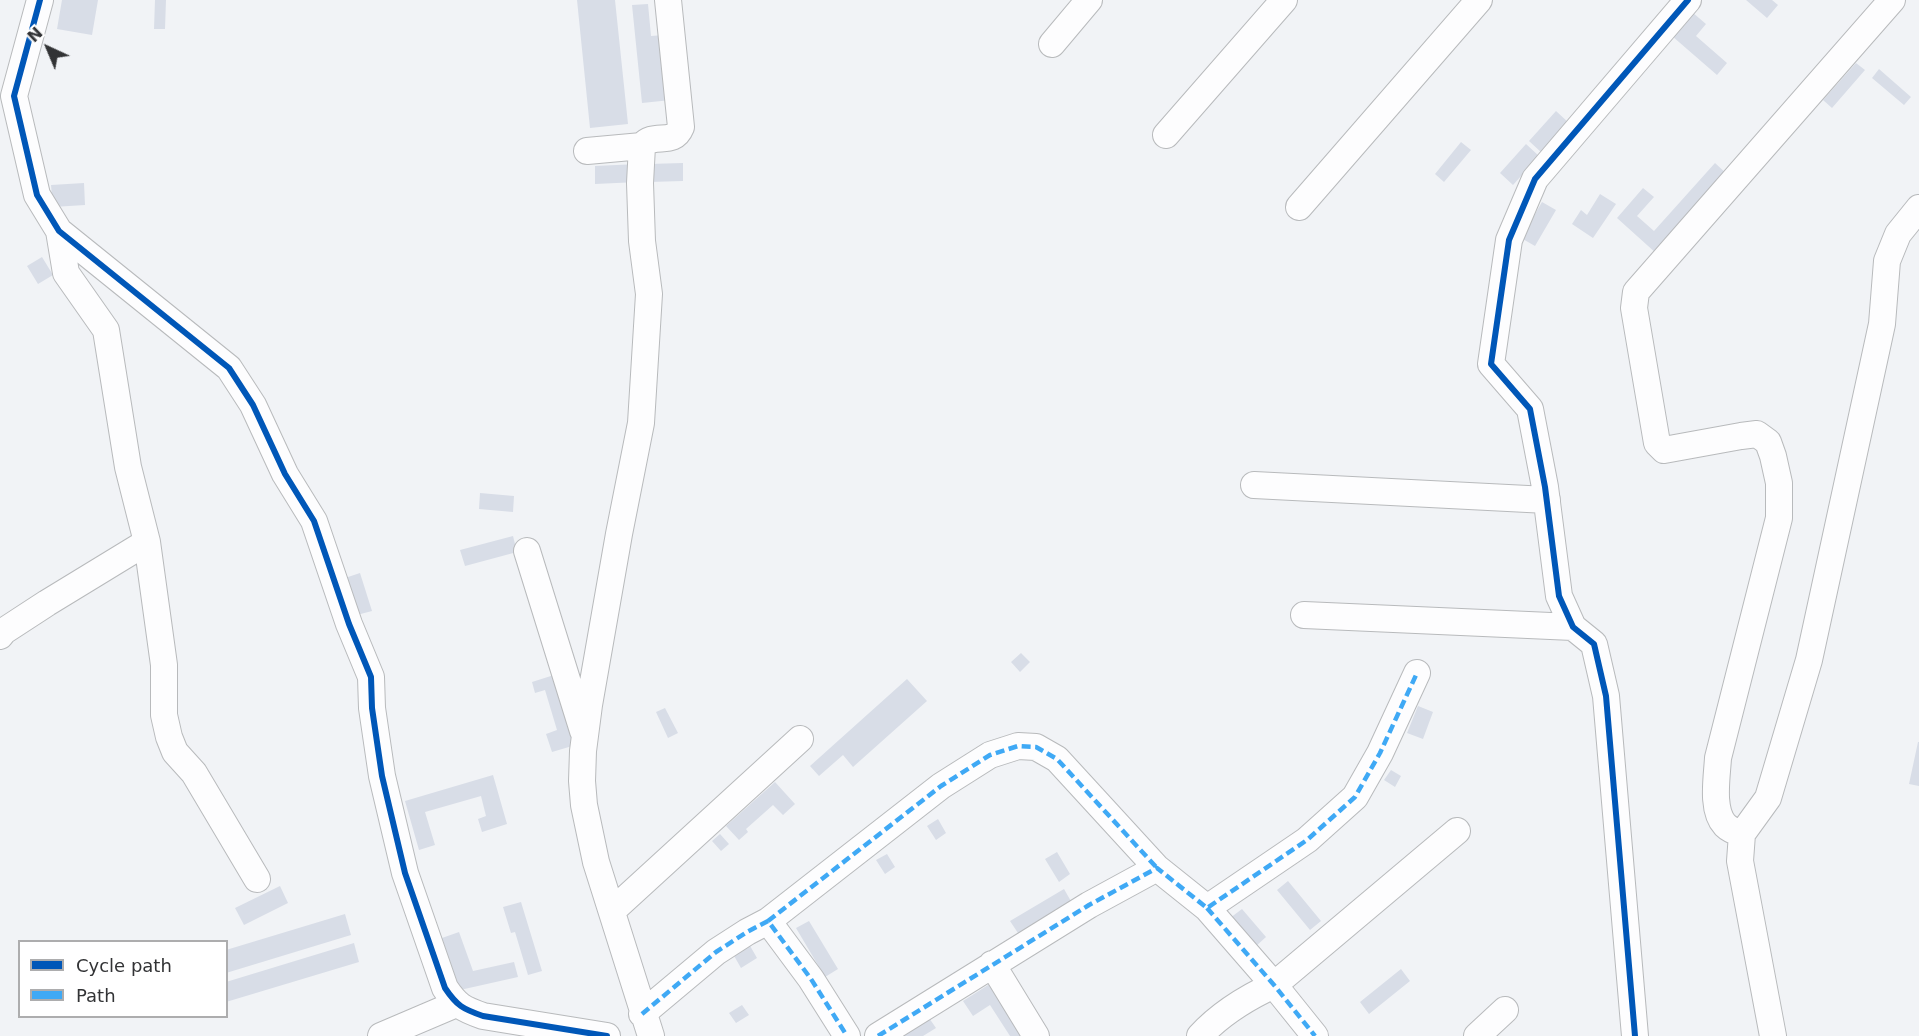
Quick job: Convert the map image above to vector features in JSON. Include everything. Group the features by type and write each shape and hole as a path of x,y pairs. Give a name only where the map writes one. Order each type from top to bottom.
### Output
{"street":[{"path":"40,0 14,96 37,195 59,231 228,368 253,405 285,474 315,521 349,624 371,677 372,708 382,776 405,873 445,988 456,1004 465,1010 483,1016 607,1036"},
{"path":"587,151 642,146 650,139 674,137 681,127 668,0"},
{"path":"1052,44 1089,0"},
{"path":"1166,135 1284,0"},
{"path":"1299,207 1479,0"},
{"path":"1635,1036 1606,696 1594,644 1573,627 1559,596 1547,500 1530,409 1491,364 1509,240 1535,179 1688,0"},
{"path":"1742,834 1730,830 1719,816 1716,794 1719,758 1779,518 1779,483 1768,442 1757,434 1664,450 1657,443 1634,308 1636,292 1892,0"},
{"path":"642,146 640,183 642,241 649,294 641,423 617,544 583,751 584,805 596,862 647,1025 716,952 768,921 941,786 990,755 1018,746 1036,747 1057,759 1156,868 1207,908 1315,1036"},
{"path":"1773,1036 1740,861 1742,834 1768,798 1809,660 1882,324 1887,261 1898,234 1919,208"},
{"path":"59,231 66,273 106,330 128,467 147,542 164,665 164,715 169,737 176,752 194,773 257,879"},
{"path":"1254,484 1547,500"},
{"path":"0,636 46,603 147,542"},
{"path":"527,551 585,737"},
{"path":"1304,615 1573,627"},
{"path":"1207,908 1307,840 1355,797 1380,753 1417,673"},
{"path":"612,911 800,739"},
{"path":"1200,1036 1210,1025 1250,996 1274,985 1456,831"},
{"path":"878,1036 1089,905 1156,868"},
{"path":"768,921 811,979 847,1036"},
{"path":"992,964 1036,1036"},
{"path":"381,1036 456,1004"},
{"path":"1477,1036 1505,1010"}],"building":[{"path":"62,0 98,0 92,35 57,29"},
{"path":"155,0 166,0 165,29 154,29"},
{"path":"577,0 615,0 628,124 590,128"},
{"path":"1746,0 1772,0 1778,5 1767,18"},
{"path":"648,4 651,36 664,35 671,100 642,103 632,5"},
{"path":"1692,12 1706,24 1696,36 1727,63 1717,75 1672,36"},
{"path":"1856,63 1865,70 1832,108 1823,100"},
{"path":"1879,69 1911,97 1904,105 1872,78"},
{"path":"1556,111 1569,123 1542,153 1529,141"},
{"path":"1461,142 1471,150 1444,182 1435,174"},
{"path":"1526,144 1539,156 1513,185 1500,173"},
{"path":"683,163 683,181 649,182 649,164"},
{"path":"1715,163 1728,175 1657,254 1617,218 1643,188 1654,197 1637,216 1654,231"},
{"path":"638,164 638,182 595,184 595,166"},
{"path":"84,183 85,205 53,207 51,185"},
{"path":"1600,194 1616,204 1593,238 1572,224 1581,210 1587,215"},
{"path":"1542,202 1556,210 1535,246 1521,238"},
{"path":"42,257 53,275 38,284 27,266"},
{"path":"480,493 514,496 513,512 479,509"},
{"path":"513,536 517,552 465,566 460,550"},
{"path":"360,573 372,611 353,616 342,579"},
{"path":"1021,653 1030,662 1020,672 1011,662"},
{"path":"554,675 579,744 552,752 546,734 557,730 545,690 535,693 532,682"},
{"path":"907,679 927,701 853,767 843,755 819,776 810,766"},
{"path":"1418,706 1433,712 1423,739 1407,733"},
{"path":"665,708 678,733 668,738 656,712"},
{"path":"1919,742 1919,786 1909,784"},
{"path":"1391,770 1401,776 1395,787 1384,780"},
{"path":"493,775 507,824 482,832 478,819 486,816 481,796 425,812 435,845 419,850 405,801"},
{"path":"775,782 795,804 783,815 773,805 746,829 748,832 739,840 726,826"},
{"path":"938,819 946,833 936,840 927,826"},
{"path":"720,834 729,844 721,851 712,841"},
{"path":"1057,852 1070,874 1059,882 1045,859"},
{"path":"887,854 895,867 885,874 876,860"},
{"path":"1288,881 1321,921 1310,930 1277,890"},
{"path":"280,886 288,903 244,925 235,908"},
{"path":"1064,889 1072,903 1020,936 1010,921"},
{"path":"521,902 542,971 528,975 515,932 511,933 503,907"},
{"path":"1242,909 1266,937 1255,947 1230,918"},
{"path":"345,914 351,935 228,972 228,949"},
{"path":"809,921 838,969 825,977 796,928"},
{"path":"459,932 473,971 514,962 518,977 460,990 442,938"},
{"path":"354,943 359,962 228,1001 228,981"},
{"path":"749,944 757,958 741,968 733,954"},
{"path":"1401,969 1410,981 1369,1014 1360,1002"},
{"path":"996,980 1022,1036 1010,1036 990,1005 973,1016 963,1001"},
{"path":"742,1005 749,1015 736,1023 729,1013"},
{"path":"927,1015 936,1028 923,1036 894,1036"}],"marked path":[{"path":"878,1036 1089,905 1157,868 1207,908 1307,840 1355,797 1380,753 1417,673"},
{"path":"768,921 941,786 990,755 1018,746 1036,747 1057,759 1157,868"},
{"path":"1207,908 1315,1036"},
{"path":"642,1014 716,952 768,921 811,979 847,1036"}],"cycle path":[{"path":"40,0 14,96 37,195 59,231 229,368 253,405 285,474 314,521 349,624 371,677 372,708 382,776 405,873 445,988 461,1006 483,1016 607,1036"},
{"path":"1635,1036 1606,696 1594,644 1573,627 1559,596 1545,487 1530,409 1491,364 1509,240 1535,179 1688,0"}]}
